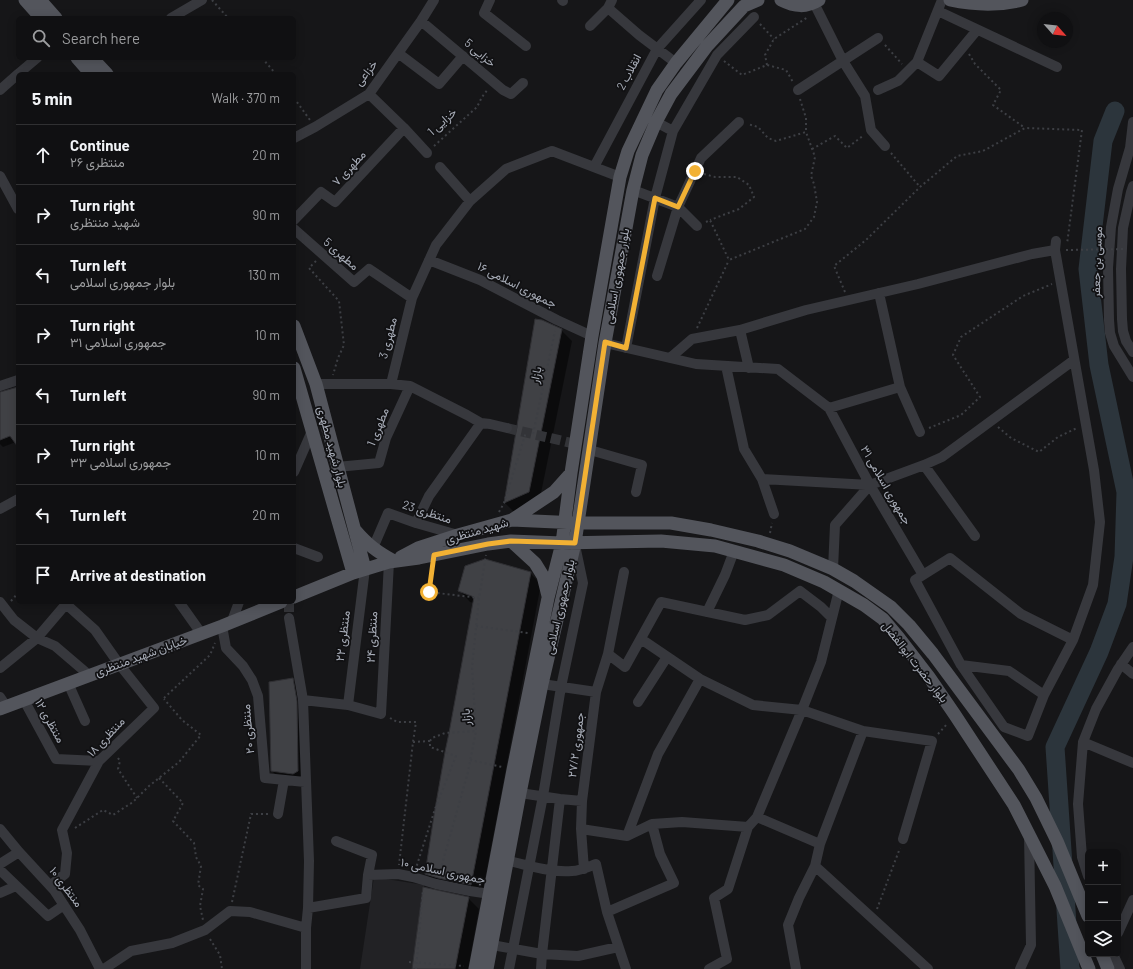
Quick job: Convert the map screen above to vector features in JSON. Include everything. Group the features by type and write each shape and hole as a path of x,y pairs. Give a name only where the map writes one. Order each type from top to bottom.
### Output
{"main road":[{"path":"25,0 39,16"},
{"path":"40,0 54,16"},
{"name":"بلوار جمهوری اسلامی","path":"572,523 571,473 592,336 620,176 628,151 657,90 676,63 728,0"},
{"name":"بلوار جمهوری اسلامی","path":"479,968 492,945 568,543 590,450 605,342 633,190 642,155 656,122 671,94 707,46 744,6 758,0"},
{"path":"781,0 797,6 817,5"},
{"path":"950,0 964,3 988,4 1022,0"},
{"path":"85,60 96,63 105,72"},
{"name":"بلوار شهید مطهری","path":"296,331 316,384 353,528 359,571"},
{"name":"بلوار شهید مطهری","path":"296,375 312,431 359,571"},
{"path":"512,520 554,492 571,473"},
{"name":"شهید منتظری","path":"392,561 418,548 512,520 572,523"},
{"name":"بلوار حضرت ابوالفضل","path":"572,523 671,523 711,530 767,544 790,551 854,581 891,607 909,625 933,654 1019,770 1036,798 1057,841 1085,909"},
{"path":"353,528 372,548 392,561"},
{"path":"511,541 535,563 543,576 548,598"},
{"name":"شهید منتظری","path":"392,561 419,558 488,544 511,541 568,543"},
{"name":"بلوار حضرت ابوالفضل","path":"568,543 661,541 715,546 784,565 824,582 864,605 883,619 900,638 955,715 1014,805 1055,886 1089,969"},
{"name":"بلوار جمهوری اسلامی","path":"479,968 490,894 513,770 548,598 568,543"},
{"path":"296,596 359,571 392,561"},
{"name":"خیابان شهید منتظری","path":"2,704 24,700 202,634 276,604"},
{"path":"1103,957 1108,969"}],"street":[{"path":"174,16 202,0"},
{"name":"خزاعی","path":"296,137 369,94 421,21 434,0"},
{"path":"490,0 484,13 526,46"},
{"name":"انقلاب 2","path":"594,167 657,49 701,0"},
{"path":"878,90 898,81 917,62 942,0"},
{"path":"590,26 610,4 657,49 676,63"},
{"path":"817,5 843,61 865,96 871,130 885,146"},
{"path":"938,11 1056,67"},
{"path":"626,348 655,198 673,131 717,56 754,17"},
{"name":"خزایی 5","path":"421,21 503,90 512,94 523,83"},
{"path":"917,62 939,76 977,30"},
{"path":"798,90 878,38"},
{"path":"398,53 439,84 463,56"},
{"path":"20,72 35,60"},
{"path":"0,90 16,76"},
{"name":"خزایی 1","path":"369,94 427,153"},
{"path":"656,122 673,131"},
{"path":"657,276 666,242 678,207 701,158 739,122"},
{"name":"موسی بن جعفر","path":"1133,122 1130,148 1118,189 1111,227 1108,268 1110,333 1114,346 1133,376"},
{"name":"مطهری ۷","path":"296,218 321,192 335,202 404,128"},
{"name":"مطهری 3","path":"390,384 412,298 436,245 470,201 506,169 552,151 620,176"},
{"path":"440,167 470,201"},
{"path":"0,176 16,205"},
{"name":"موسی بن جعفر","path":"1133,186 1123,228 1121,268 1123,330 1126,341 1133,352"},
{"path":"633,190 678,207 697,226"},
{"name":"مطهری 5","path":"296,231 354,282 369,269 412,298"},
{"path":"670,358 692,339 740,330 806,310 918,284 1032,254 1055,245 1060,281 1094,470 1100,522 1093,585 1073,640 1044,695 1028,736 1004,727 961,665 915,580 950,558 1021,614 1073,640"},
{"name":"جمهوری اسلامی ۱۶","path":"429,260 480,280 557,320 592,336"},
{"path":"879,294 900,387 920,432"},
{"path":"740,330 749,368"},
{"name":"جمهوری اسلامی ۳۱","path":"605,342 696,364 778,369 829,408 870,485 923,575"},
{"path":"762,479 870,485 924,465 942,457 1074,360"},
{"path":"726,366 744,449 762,479 774,514"},
{"path":"0,386 16,381"},
{"path":"316,384 390,384 410,386 481,423 507,428"},
{"name":"مطهری 1","path":"337,467 379,463 386,438 410,386"},
{"path":"829,408 900,387"},
{"path":"416,523 430,496 481,423"},
{"path":"296,467 312,431"},
{"path":"590,450 642,465 636,492"},
{"path":"924,465 975,536"},
{"path":"832,570 835,525 870,485"},
{"path":"0,509 16,500"},
{"name":"منتظری 23","path":"372,548 388,513 458,535"},
{"path":"509,969 561,687 583,583 568,543"},
{"path":"296,549 318,557"},
{"path":"707,612 725,575 734,551"},
{"name":"منتظری ۲۴","path":"381,714 392,561"},
{"name":"منتظری ۲۲","path":"348,705 359,571"},
{"name":"جمهوری ۲۷/۲","path":"584,869 581,829 582,801 596,692 608,654 624,572"},
{"path":"710,969 727,959 714,898 728,889 748,827 757,817 802,710 821,662 839,590"},
{"path":"608,654 625,667 661,602 745,620 768,615 800,591 821,607 832,618"},
{"path":"0,602 14,620 37,638 56,646 89,675"},
{"path":"0,668 37,638 65,604"},
{"path":"67,604 95,630 119,664"},
{"path":"180,604 202,634"},
{"path":"227,624 239,604"},
{"path":"289,618 303,700 308,861 306,969"},
{"name":"منتظری ۲۰","path":"227,624 226,648 243,666 252,680 258,696 265,778 305,782"},
{"path":"640,639 700,679 753,705 802,710 863,731 932,741 903,839"},
{"path":"1085,866 1082,857 1078,804 1083,742 1096,709 1120,664 1133,647"},
{"path":"638,702 667,657"},
{"name":"منتظری ۱۸","path":"51,886 65,874 67,853 62,830 99,761 154,708 119,664"},
{"path":"1120,664 1133,674"},
{"path":"961,665 1009,671 1044,695"},
{"path":"626,836 658,754 700,679"},
{"path":"68,683 86,721"},
{"path":"542,684 596,692"},
{"name":"منتظری ۱۲","path":"24,700 56,759 99,761"},
{"path":"303,700 348,705 381,714"},
{"path":"796,969 788,926 799,898 815,866 820,844 863,731"},
{"path":"1083,742 1133,763"},
{"path":"278,814 284,780"},
{"path":"520,793 582,801"},
{"path":"541,969 560,799"},
{"path":"757,817 820,844"},
{"path":"581,829 626,836 652,824 682,822 748,827"},
{"path":"608,912 674,883 660,854 652,824"},
{"name":"منتظری ۱۰","path":"0,829 51,886 80,930 100,969"},
{"path":"1020,969 1031,945 1029,834"},
{"path":"308,908 366,898 372,855 336,841"},
{"path":"0,864 19,852"},
{"path":"508,861 551,870 572,871 584,869 596,864 608,912 626,969"},
{"path":"815,866 928,969"},
{"path":"0,870 48,916 64,905"},
{"name":"جمهوری اسلامی ۱۰","path":"368,875 398,874 436,884 490,894"},
{"path":"0,893 16,886"},
{"path":"1121,926 1133,900"},
{"path":"104,969 131,951 172,943 205,930 230,911 250,912 306,928"},
{"path":"492,945 542,954 578,956 618,946"},
{"path":"1114,957 1120,969"}],"path":[{"path":"212,0 226,16"},
{"path":"767,65 765,55 774,39 817,5"},
{"path":"878,38 908,70"},
{"path":"964,46 975,64 1001,90 992,105 1024,128"},
{"path":"692,339 729,260 805,229 814,217 817,202 811,176 814,157 806,132 806,118 798,90 786,70 767,65 742,75 717,56"},
{"path":"264,60 274,72"},
{"name":"خزایی 1","path":"427,153 477,107 493,81"},
{"path":"296,101 315,127"},
{"path":"739,122 758,127 768,138 776,141 806,132"},
{"path":"849,300 834,266 866,240 920,187 957,156 983,151 1024,128 1082,130 1068,239"},
{"path":"812,149 835,136 847,148 871,130"},
{"path":"885,146 920,187"},
{"path":"695,171 715,177 737,177 749,185 754,197 739,209 697,226"},
{"path":"710,220 729,260"},
{"path":"1066,250 1126,249"},
{"path":"323,255 309,268 339,301 344,345 338,358 330,384"},
{"path":"920,432 961,414 980,397 953,355 961,337 1023,296 1060,281"},
{"name":"بازار","path":"533,434 557,320"},
{"path":"991,421 1011,438 1038,452 1058,437 1086,424"},
{"path":"494,525 504,503 526,432"},
{"path":"767,544 774,514"},
{"name":"بازار","path":"436,884 470,760 476,731 472,667 479,598 488,544"},
{"path":"434,555 429,592 479,598"},
{"path":"63,836 103,810 113,815 133,802 179,762 201,735 182,720 164,698 210,654 227,624"},
{"path":"476,626 541,635"},
{"path":"381,714 397,722 416,722 398,874"},
{"path":"932,741 955,715"},
{"path":"413,742 430,741 432,738 445,733 476,731"},
{"path":"414,877 435,809 456,756 430,747 430,741"},
{"path":"111,749 120,761 118,769 137,798"},
{"path":"470,760 513,770"},
{"path":"159,778 183,803 173,820 194,843 196,857 201,866 198,885 203,889 200,906 205,930 220,955 222,969"},
{"path":"230,911 251,814 278,814"},
{"path":"874,920 903,839"},
{"path":"416,969 424,881"},
{"path":"409,962 479,968"}],"shaded area":[{"path":"374,877 424,885 412,969 360,969"}],"building":[{"path":"535,319 542,320 562,329 529,492 504,503"},
{"path":"16,388 16,444 10,436 0,440 0,392"},
{"path":"485,559 531,572 471,885 425,874 445,752 474,597 458,591 465,566"},
{"path":"293,678 297,701 298,771 293,774 271,771 269,682"},
{"path":"423,887 469,897 455,969 412,969"}],"waterway":[{"path":"1070,969 1055,747 1099,652 1117,604 1124,557 1126,492 1099,365 1088,269 1103,141 1115,111"},
{"path":"1069,954 1079,969"}],"tunnel":[{"path":"507,428 576,444"},
{"path":"289,604 289,618"}],"route":[{"path":"429,592 434,555 511,541 575,543 605,342 626,348 655,198 678,207 695,171"}]}
